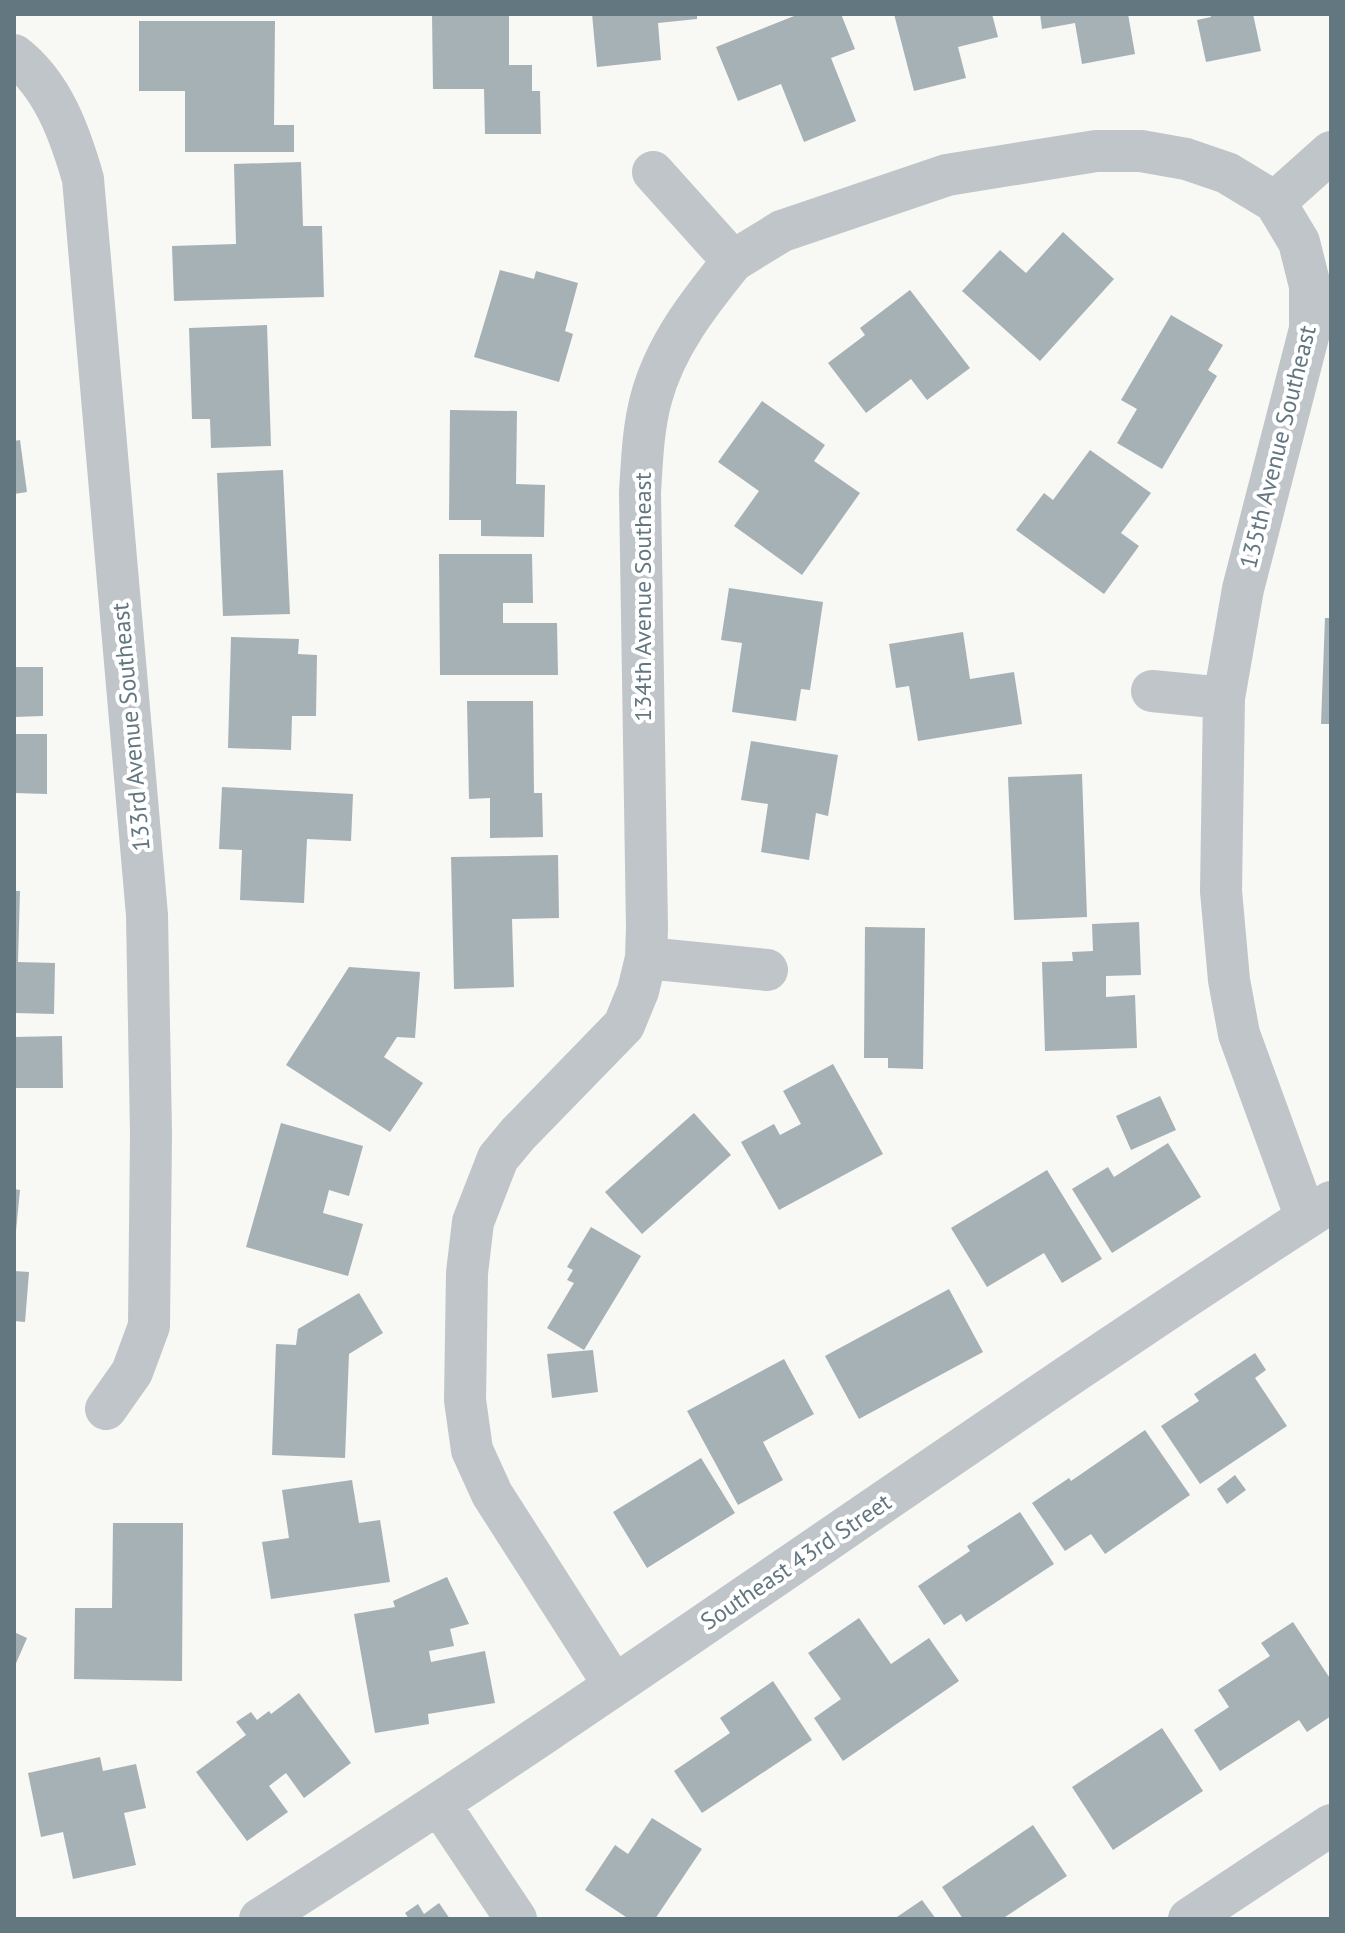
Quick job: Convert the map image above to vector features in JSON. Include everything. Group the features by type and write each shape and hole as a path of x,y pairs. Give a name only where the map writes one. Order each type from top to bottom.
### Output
{"street":[{"name":"133rd Avenue Southeast","path":"14,55 47,93 70,133 83,179 147,915 151,1133 149,1326 132,1372 106,1409"},
{"name":"134th Avenue Southeast","path":"614,1685 492,1494 472,1450 465,1400 467,1273 473,1222 498,1158 624,1025 638,991 646,958 640,492 643,441 651,400 666,356 694,309 733,261 782,231 947,175 1096,151 1141,151 1186,159 1227,173 1275,202"},
{"path":"1275,202 1331,152"},
{"path":"653,172 733,261"},
{"name":"135th Avenue Southeast","path":"1275,202 1299,242 1310,286 1310,329 1243,589 1224,698 1221,891 1229,980 1239,1034 1318,1210"},
{"path":"1152,691 1224,698"},
{"path":"646,958 767,970"},
{"name":"Southeast 43rd Street","path":"260,1919 440,1805 1318,1210"},
{"path":"440,1805 516,1919"},
{"path":"1189,1919 1331,1825"}],"building":[{"path":"432,14 509,14 509,65 532,65 532,91 540,91 541,134 485,134 484,89 433,89"},
{"path":"592,14 697,14 697,19 658,23 661,60 597,67"},
{"path":"799,14 841,14 855,49 831,58 856,121 804,142 781,84 738,101 716,47"},
{"path":"894,14 992,14 998,37 958,47 966,78 914,91"},
{"path":"1040,14 1128,14 1135,54 1082,64 1075,23 1042,29"},
{"path":"1210,14 1253,14 1261,51 1206,62 1197,20 1211,17"},
{"path":"139,21 275,21 274,125 294,125 294,152 185,152 185,91 139,91"},
{"path":"301,162 303,226 322,226 324,297 174,301 172,246 236,244 234,164"},
{"path":"1063,232 1114,279 1040,361 962,291 1000,250 1026,273"},
{"path":"500,270 534,279 536,271 578,283 565,331 573,334 559,382 474,357"},
{"path":"910,290 970,368 927,400 911,379 866,413 828,363 865,335 860,328"},
{"path":"1171,315 1223,345 1208,370 1217,376 1162,469 1117,443 1137,409 1121,400"},
{"path":"267,325 271,446 211,448 210,419 192,419 189,328"},
{"path":"762,401 825,445 814,461 860,493 802,575 734,526 759,491 718,462"},
{"path":"450,410 517,411 516,484 545,485 544,537 481,536 481,520 449,520"},
{"path":"20,440 27,492 14,494 14,441"},
{"path":"1090,450 1151,493 1121,533 1139,546 1104,594 1016,530 1044,493 1053,500"},
{"path":"283,470 290,614 223,616 217,473"},
{"path":"439,554 532,554 533,603 503,603 503,623 557,623 558,675 440,675"},
{"path":"729,588 823,602 810,690 801,689 796,721 732,712 742,643 721,640"},
{"path":"1325,618 1331,618 1331,724 1321,724"},
{"path":"963,632 970,679 1014,672 1022,724 918,741 909,686 896,688 889,644"},
{"path":"231,637 299,639 298,654 317,655 316,716 292,716 291,750 228,748"},
{"path":"14,667 43,667 43,716 14,717"},
{"path":"467,701 533,701 534,793 542,793 543,837 490,838 490,798 469,799"},
{"path":"14,734 47,734 47,794 14,793"},
{"path":"751,741 838,755 828,816 816,813 809,860 761,852 768,804 741,800"},
{"path":"1082,774 1087,917 1014,920 1008,777"},
{"path":"222,787 353,794 351,841 307,839 304,903 240,900 242,850 219,849"},
{"path":"558,855 559,918 512,919 514,987 454,989 451,857"},
{"path":"14,891 20,891 18,962 55,963 54,1014 14,1013"},
{"path":"1139,922 1141,975 1106,976 1106,997 1135,995 1137,1048 1045,1051 1042,962 1073,961 1072,952 1093,951 1092,924"},
{"path":"865,927 925,928 923,1069 888,1068 888,1058 864,1058"},
{"path":"349,967 420,972 415,1038 397,1037 384,1057 423,1083 390,1132 286,1065"},
{"path":"62,1036 63,1088 14,1088 14,1037"},
{"path":"833,1064 883,1154 779,1210 741,1142 774,1124 780,1135 801,1124 783,1091"},
{"path":"1160,1096 1176,1130 1131,1150 1116,1116"},
{"path":"694,1113 731,1155 642,1234 605,1192"},
{"path":"281,1123 363,1146 349,1196 329,1190 323,1213 363,1224 348,1276 246,1247"},
{"path":"1168,1143 1201,1197 1112,1253 1072,1189 1108,1167 1114,1177"},
{"path":"1047,1170 1102,1259 1062,1283 1044,1253 987,1287 951,1228"},
{"path":"14,1189 20,1190 16,1231 14,1231"},
{"path":"591,1227 641,1256 584,1350 547,1328 574,1283 567,1280 573,1270 567,1267"},
{"path":"14,1271 29,1272 25,1322 14,1321"},
{"path":"949,1289 983,1352 859,1419 825,1356"},
{"path":"359,1293 383,1333 349,1354 345,1458 272,1455 276,1344 296,1345 298,1329"},
{"path":"593,1350 598,1392 552,1398 547,1354"},
{"path":"1255,1353 1266,1370 1255,1378 1287,1426 1200,1484 1161,1426 1199,1401 1194,1394"},
{"path":"784,1359 814,1414 763,1442 783,1480 738,1505 687,1411"},
{"path":"1145,1430 1190,1495 1105,1554 1091,1534 1065,1551 1032,1503 1069,1478 1071,1481"},
{"path":"701,1458 735,1513 647,1568 613,1512"},
{"path":"1235,1475 1246,1490 1227,1504 1217,1489"},
{"path":"352,1480 359,1523 380,1520 390,1582 271,1599 262,1542 289,1538 282,1490"},
{"path":"1020,1512 1054,1564 966,1622 961,1614 944,1625 918,1586 970,1551 967,1546"},
{"path":"113,1523 183,1523 182,1681 74,1679 75,1608 112,1608"},
{"path":"447,1577 469,1624 450,1629 454,1646 429,1651 431,1662 485,1651 495,1703 428,1714 429,1724 375,1733 354,1614 395,1607 393,1601"},
{"path":"859,1618 891,1664 929,1638 959,1681 843,1761 814,1718 841,1699 808,1653"},
{"path":"1293,1622 1331,1680 1331,1716 1307,1732 1299,1720 1220,1771 1194,1730 1229,1707 1218,1690 1270,1656 1261,1643"},
{"path":"14,1632 27,1638 14,1668"},
{"path":"773,1681 812,1740 702,1813 674,1771 730,1733 720,1718"},
{"path":"299,1693 351,1763 304,1798 286,1773 269,1786 288,1812 247,1841 196,1772 246,1735 236,1722 251,1712 257,1720 269,1711 271,1714"},
{"path":"1162,1728 1203,1791 1113,1850 1072,1787"},
{"path":"100,1757 103,1771 136,1764 146,1808 124,1813 136,1865 73,1879 63,1832 41,1837 28,1773"},
{"path":"652,1818 702,1849 655,1919 629,1919 585,1890 615,1845 628,1854"},
{"path":"1033,1825 1067,1876 1002,1919 963,1919 942,1887"},
{"path":"922,1900 936,1919 894,1919"},
{"path":"439,1903 450,1919 409,1919 405,1913 418,1904 424,1914"}]}
